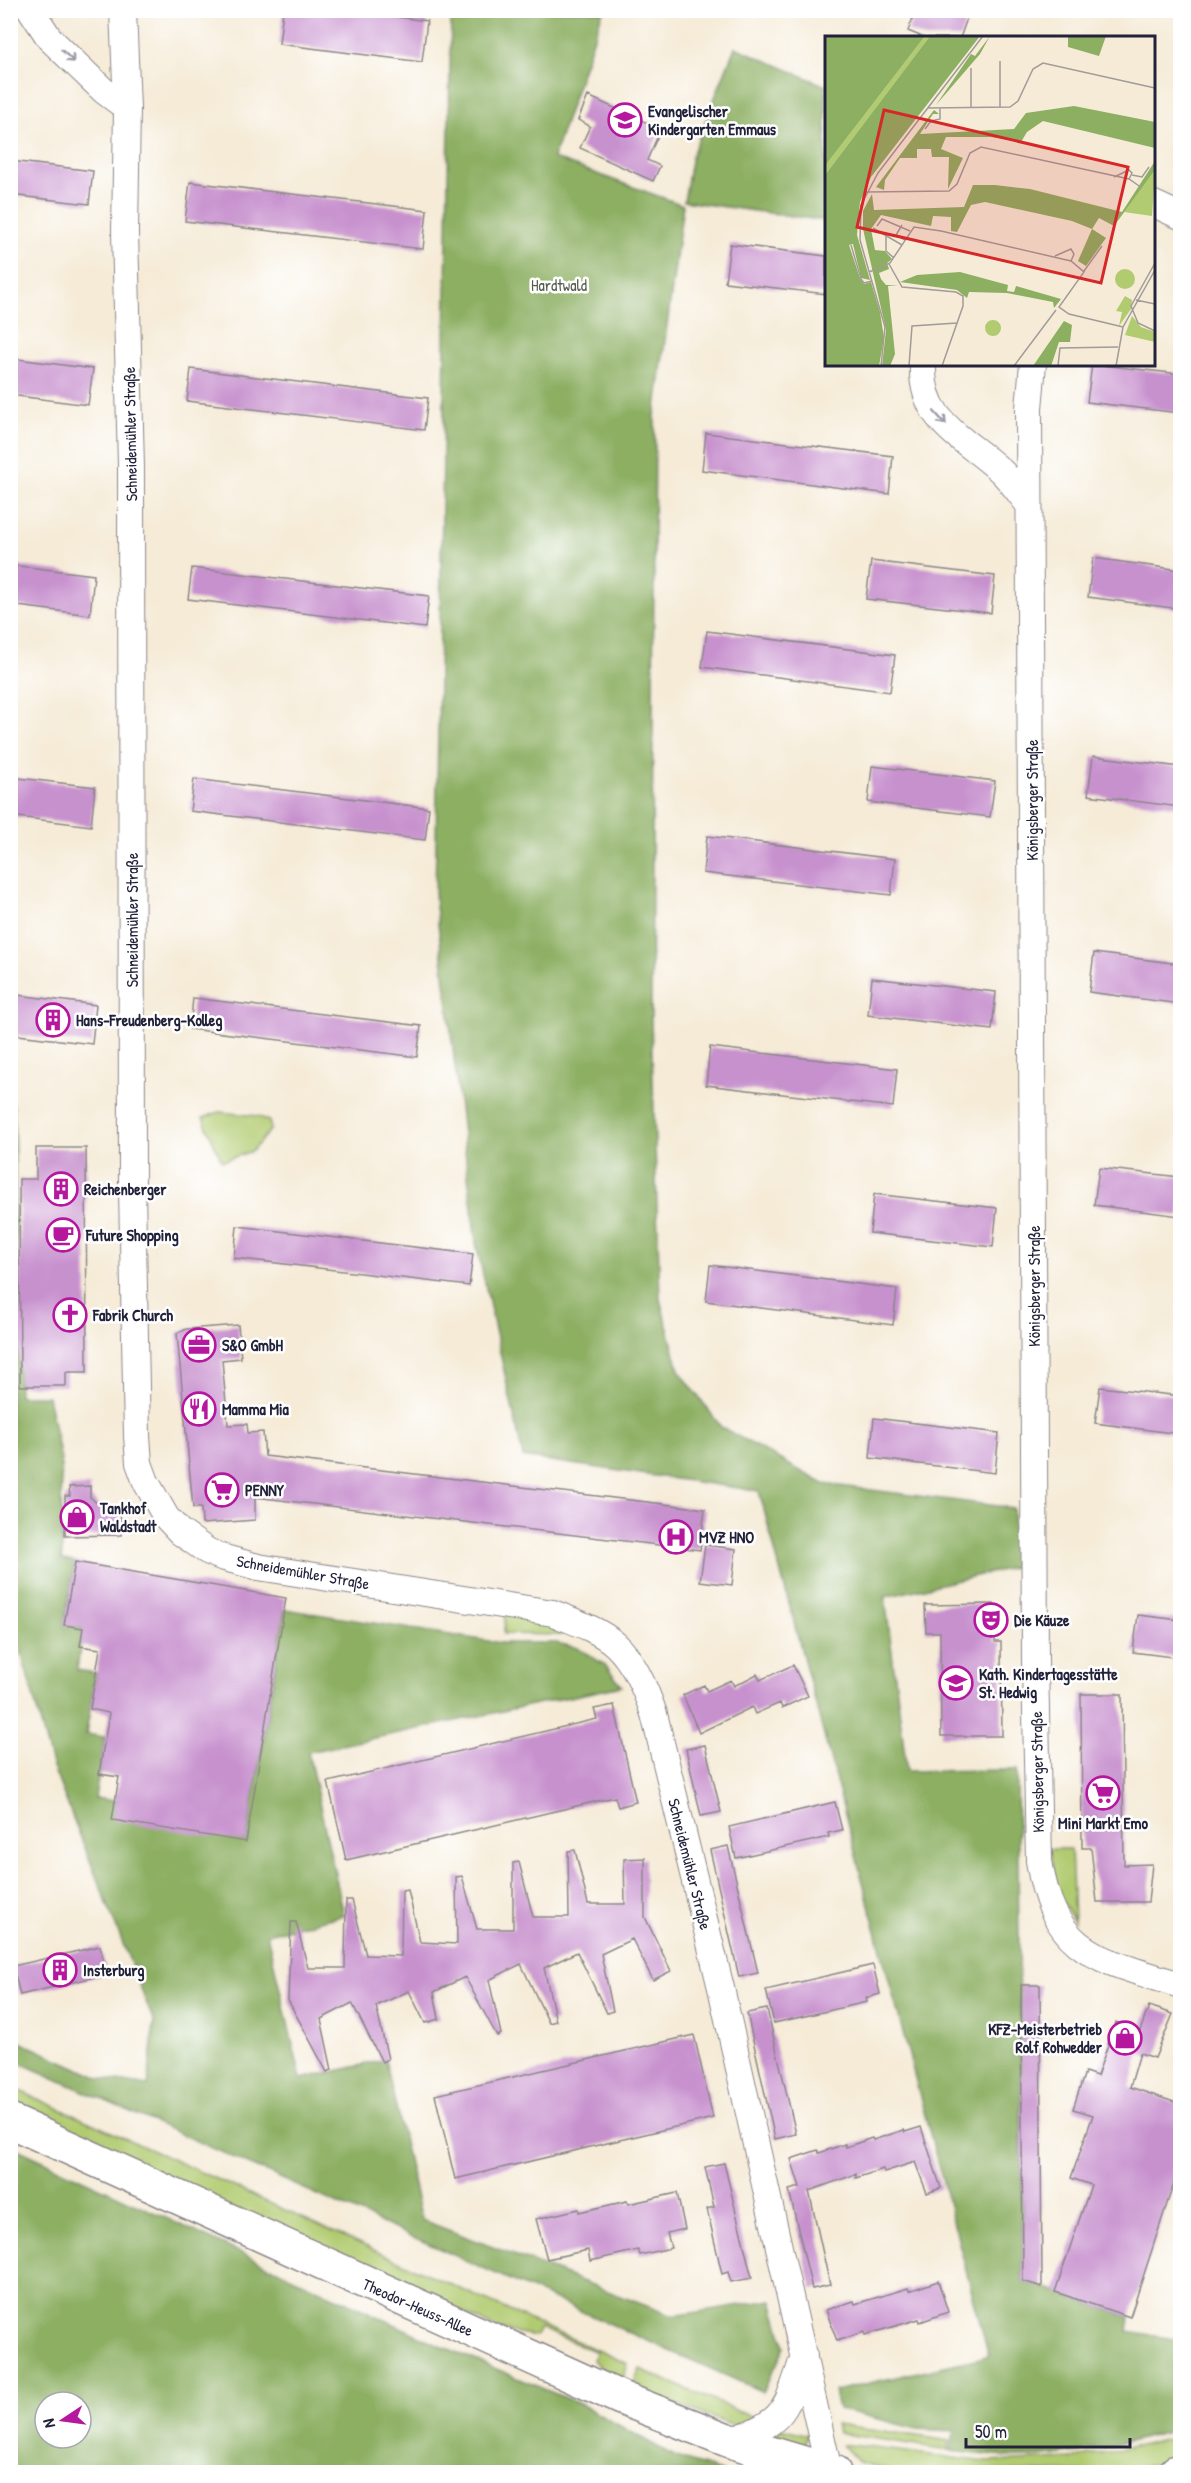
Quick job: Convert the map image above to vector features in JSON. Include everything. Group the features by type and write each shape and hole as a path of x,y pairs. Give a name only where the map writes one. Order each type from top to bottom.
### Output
{"main road":[{"name":"Theodor-Heuss-Allee","path":"10,2121 602,2390 730,2441 831,2472"}],"street":[{"path":"31,10 50,39 104,91 127,108"},
{"name":"Schneidemühler Straße","path":"123,10 127,108 125,232 131,466 132,1190 135,1396 140,1463 154,1501 166,1517 193,1542 221,1557 258,1567 554,1613 576,1622 615,1645 636,1672 647,1692 654,1714 721,1988 831,2472"},
{"path":"1155,204 1180,216"},
{"path":"923,366 924,392 936,417 1003,473 1029,505"},
{"name":"Königsberger Straße","path":"1033,366 1029,408 1029,505 1032,629 1035,1660 1039,1861 1044,1891 1052,1911 1064,1930 1080,1946 1092,1955 1111,1963 1180,1985"},
{"path":"730,2441 774,2422 784,2408 804,2356"}],"green space":[{"name":"Hardtwald","path":"451,11 603,11 553,158 683,205 655,416 651,1020 660,1299 679,1370 721,1427 824,1484 1013,1508 1015,1567 885,1597 907,1771 1017,1770 1023,2281 1130,2317 1128,2331 1180,2340 1180,2429 1079,2452 1016,2457 951,2451 954,2431 917,2429 838,2409 834,2391 989,2356 759,1491 523,1457 476,1243 435,898"},
{"path":"735,47 825,86 825,221 684,201 692,155"},
{"path":"10,1097 14,1108 19,1396 48,1396 61,1459 62,1560 75,1562 64,1625 83,1628 77,1670 96,1673 86,1734 105,1737 95,1798 115,1801 246,1842 285,1609 501,1643 557,1643 578,1648 605,1665 622,1686 308,1752 344,1915 267,1934 301,2079 385,2060 422,2220 673,2316 772,2300 785,2347 763,2392 11,2059 11,2038 100,2078 148,2086 154,2022 52,1765 11,1615"},
{"path":"219,1112 258,1116 269,1121 271,1129 252,1151 222,1161 203,1118"},
{"path":"505,1610 562,1628 561,1635 504,1634"},
{"path":"1049,1849 1071,1849 1074,1921 1059,1897"},
{"path":"11,2087 628,2364 621,2384 593,2360 596,2352 540,2328 536,2336 500,2330 11,2108"},
{"path":"11,2146 437,2344 582,2405 676,2457 724,2472 11,2472"},
{"path":"640,2369 759,2420 742,2425 731,2425 632,2388"},
{"path":"836,2424 950,2441 949,2450 838,2433"},
{"path":"781,2428 808,2435 803,2446 772,2441 771,2436"},
{"path":"1180,2436 1180,2459 1120,2472 897,2472 858,2462 842,2444 986,2462 1070,2459"}],"building":[{"path":"283,10 345,10 427,21 422,62 279,44"},
{"path":"916,10 970,10 961,36 920,36 908,31"},
{"path":"588,96 661,129 647,160 660,166 653,181 580,148 590,126 578,120"},
{"path":"10,161 93,171 89,204 10,195"},
{"path":"190,182 427,210 423,249 185,221"},
{"path":"730,244 825,256 825,294 725,282"},
{"path":"10,358 93,369 88,405 10,395"},
{"path":"1092,366 1180,374 1180,413 1087,402"},
{"path":"191,369 428,398 424,430 187,401"},
{"path":"706,433 893,456 889,494 702,470"},
{"path":"1093,558 1180,570 1180,609 1088,597"},
{"path":"871,561 995,576 991,613 866,599"},
{"path":"10,565 94,575 90,615 10,605"},
{"path":"192,568 429,596 425,628 188,599"},
{"path":"707,631 895,655 890,692 702,667"},
{"path":"1093,756 1180,767 1180,807 1088,795"},
{"path":"872,766 995,781 990,817 868,802"},
{"path":"10,777 95,787 91,826 10,816"},
{"path":"194,779 429,808 425,840 190,811"},
{"path":"707,836 895,859 891,895 703,873"},
{"path":"1094,953 1180,964 1180,1004 1089,992"},
{"path":"872,978 996,992 992,1030 868,1015"},
{"name":"Hans-Freudenberg-Kolleg","path":"10,994 96,1005 92,1044 10,1034"},
{"path":"193,998 421,1026 417,1057 190,1029"},
{"path":"710,1047 897,1069 893,1107 706,1085"},
{"path":"36,1148 86,1148 87,1372 66,1372 66,1386 20,1386 19,1179 36,1179"},
{"path":"1099,1168 1180,1177 1180,1216 1094,1205"},
{"path":"874,1194 997,1208 993,1247 870,1233"},
{"path":"237,1226 473,1254 469,1286 234,1258"},
{"path":"710,1265 897,1289 893,1325 706,1301"},
{"path":"238,1325 241,1358 222,1360 228,1425 247,1424 248,1433 263,1432 265,1456 705,1509 700,1550 255,1497 255,1520 202,1524 201,1508 193,1508 177,1333 187,1329"},
{"path":"1100,1387 1180,1396 1180,1434 1095,1423"},
{"path":"874,1418 999,1433 995,1473 870,1458"},
{"path":"90,1486 90,1497 100,1506 120,1506 121,1535 65,1536 65,1496 70,1496 69,1487"},
{"path":"705,1545 736,1549 732,1585 700,1581"},
{"path":"75,1562 286,1598 246,1842 112,1820 119,1777 99,1774 109,1713 90,1709 100,1649 80,1646 83,1628 64,1625"},
{"path":"994,1604 995,1642 1001,1642 1002,1736 941,1736 940,1632 926,1632 925,1605"},
{"path":"1138,1615 1180,1620 1180,1658 1133,1652"},
{"path":"793,1665 808,1696 782,1708 780,1703 755,1714 752,1707 699,1733 683,1695 704,1685 707,1691 731,1680 734,1686 757,1674 760,1680"},
{"path":"1081,1694 1122,1694 1124,1865 1152,1864 1148,1902 1097,1902 1091,1848 1082,1848"},
{"path":"614,1705 636,1802 618,1807 615,1797 346,1860 328,1782 597,1719 594,1709"},
{"path":"705,1745 721,1812 701,1816 686,1749"},
{"path":"835,1802 842,1830 828,1833 829,1837 736,1858 729,1827"},
{"path":"728,1846 758,1973 739,1977 710,1850"},
{"path":"575,1850 588,1904 625,1904 624,1859 645,1858 645,1917 671,1971 653,1980 632,1939 601,1954 613,2011 607,2013 577,1952 544,1968 556,2021 549,2023 521,1964 489,1980 501,2034 497,2036 465,1977 434,1992 439,2019 425,2023 409,1991 376,2006 388,2059 382,2062 352,2003 321,2019 332,2070 327,2072 288,2000 291,1922 296,1922 308,1968 345,1968 346,1900 352,1900 366,1955 401,1956 402,1891 408,1890 420,1942 457,1944 456,1877 462,1876 477,1929 513,1929 513,1863 519,1862 533,1917 569,1917 568,1851"},
{"name":"Insterburg","path":"100,1946 107,1974 20,1995 13,1966"},
{"path":"873,1965 880,1994 866,1998 867,2002 774,2023 766,1990"},
{"path":"1021,1985 1040,1985 1042,2287 1023,2281"},
{"path":"1149,2006 1173,2014 1155,2058 1140,2053 1130,2087 1180,2104 1180,2164 1130,2317 1055,2292 1091,2185 1071,2178 1093,2115 1073,2109 1085,2072 1097,2076 1116,2022 1140,2031"},
{"path":"767,2009 796,2134 775,2139 747,2013"},
{"path":"694,2035 713,2118 455,2179 435,2095"},
{"path":"921,2127 941,2188 927,2193 915,2162 856,2178 856,2174 809,2191 830,2285 812,2289 789,2190 800,2187 791,2159 818,2150 819,2153 845,2144 846,2147 872,2138 873,2140"},
{"path":"724,2163 752,2278 731,2282 728,2272 722,2274 707,2209 714,2207 705,2167"},
{"path":"677,2193 685,2229 667,2233 671,2248 640,2255 638,2250 590,2261 588,2250 547,2259 536,2219 579,2209 579,2212"},
{"path":"938,2281 948,2312 920,2322 919,2319 837,2341 826,2310 908,2288 909,2291"}],"place":[{"name":"Evangelischer Kindergarten Emmaus","path":"625,120"},
{"name":"Hans-Freudenberg-Kolleg","path":"53,1020"},
{"name":"Reichenberger","path":"61,1189"},
{"name":"Future Shopping","path":"63,1235"},
{"name":"Fabrik Church","path":"70,1315"},
{"name":"S&O GmbH","path":"199,1345"},
{"name":"Mamma Mia","path":"199,1409"},
{"name":"PENNY","path":"222,1490"},
{"name":"Tankhof Waldstadt","path":"77,1517"},
{"name":"MVZ HNO","path":"676,1537"},
{"name":"Die Käuze","path":"991,1620"},
{"name":"Kath. Kindertagesstätte St. Hedwig","path":"956,1683"},
{"name":"Mini Markt Emo","path":"1103,1793"},
{"name":"Insterburg","path":"60,1970"},
{"name":"KFZ-Meisterbetrieb Rolf Rohwedder","path":"1125,2038"}]}
